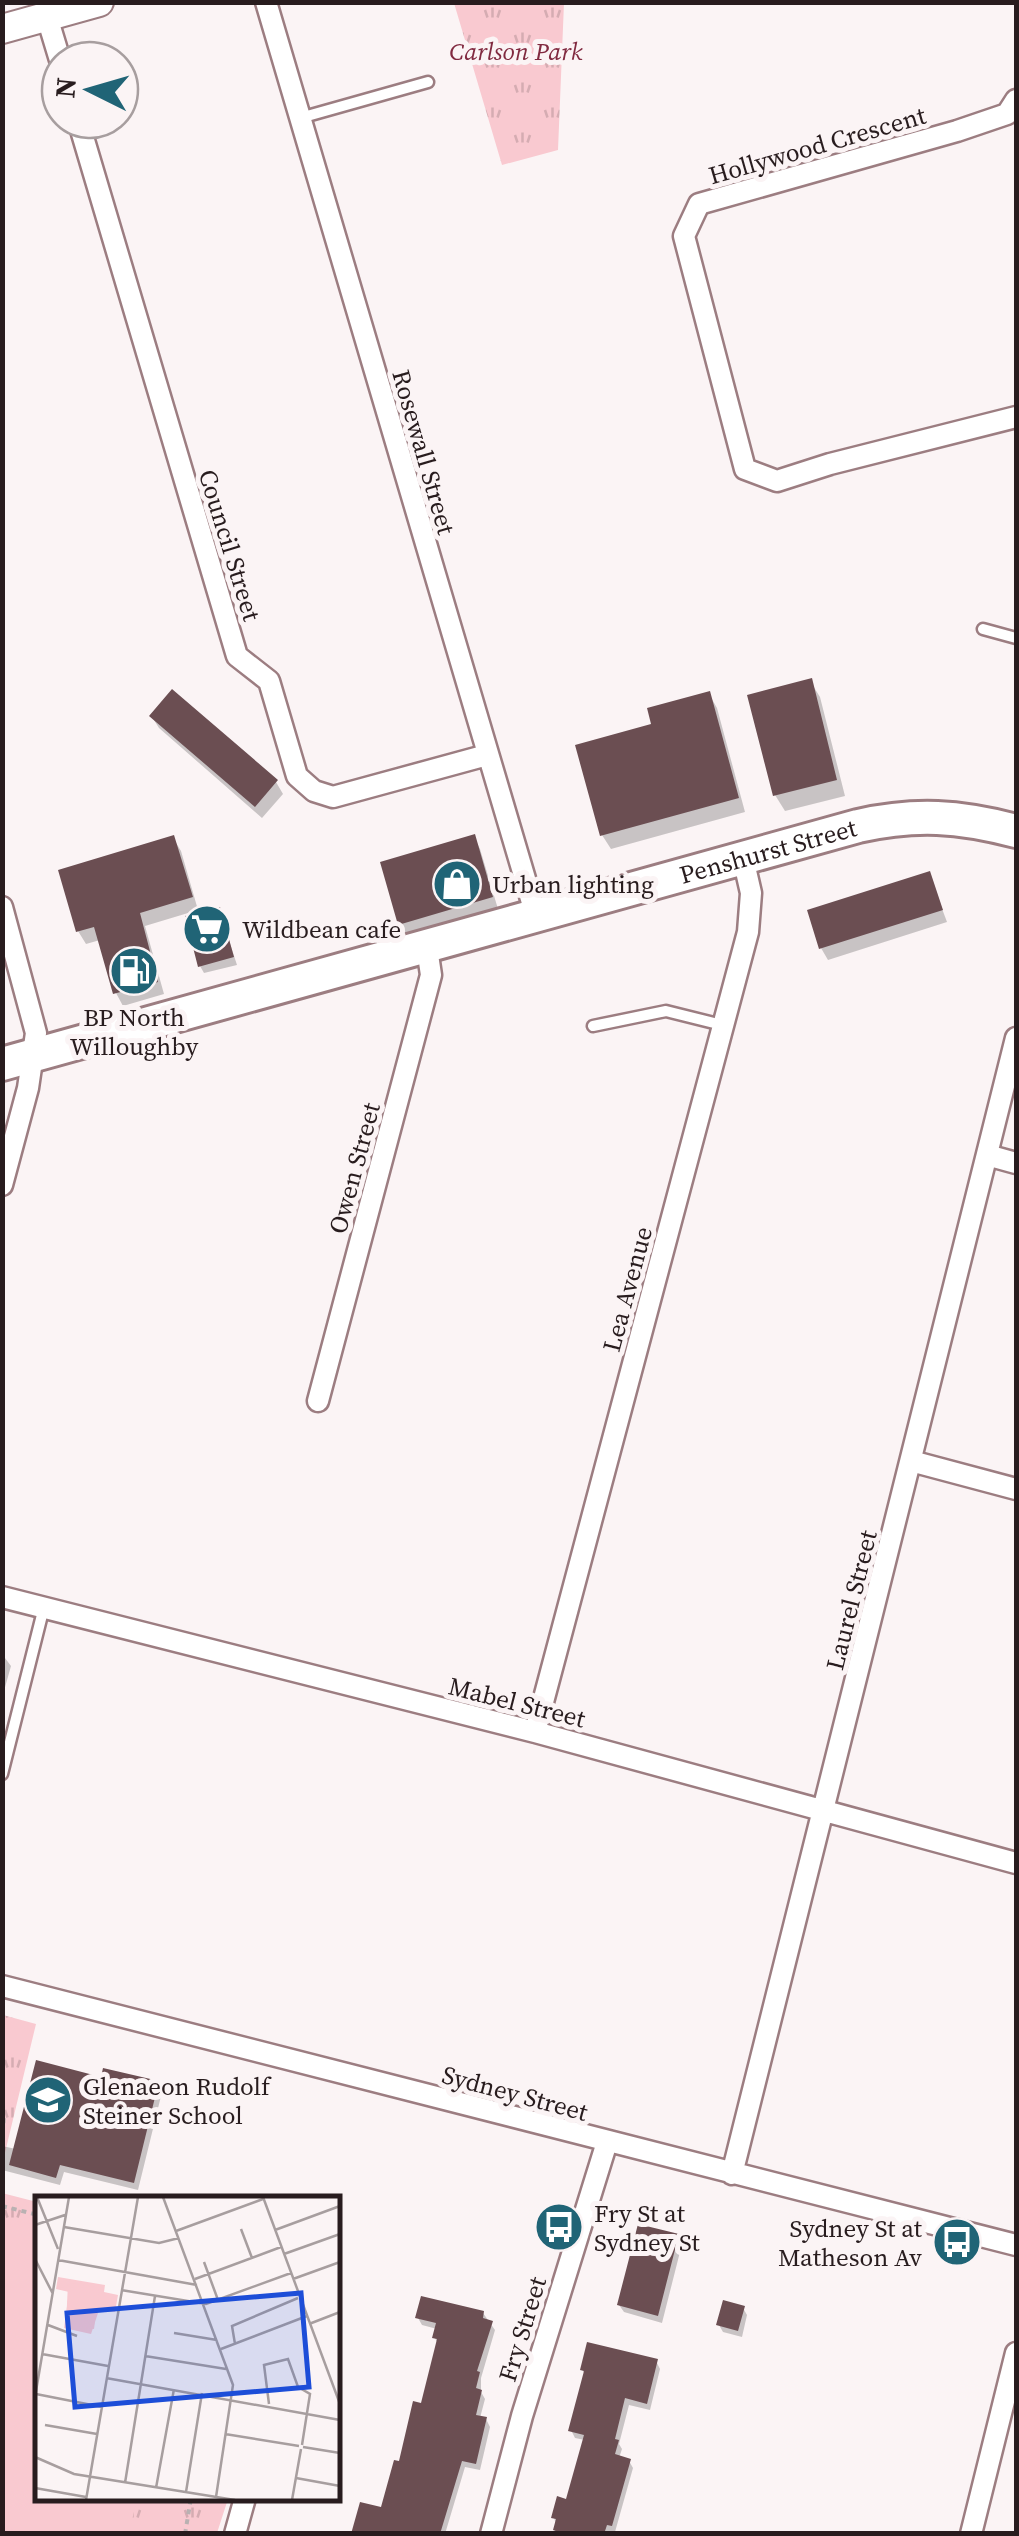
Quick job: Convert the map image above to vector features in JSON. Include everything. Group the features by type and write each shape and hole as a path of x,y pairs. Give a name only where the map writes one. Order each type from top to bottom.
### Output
{"main road":[{"name":"Penshurst Street","path":"17,1060 892,818 927,815 1016,831"}],"street":[{"path":"2,29 98,2"},
{"name":"Rosewall Street","path":"266,2 536,916"},
{"path":"47,16 54,40"},
{"name":"Hollywood Crescent","path":"1016,100 1007,114 956,131 700,204 684,236 744,469 777,482 830,464 1016,417"},
{"name":"Council Street","path":"84,140 237,656 270,681 297,776 314,790 333,797 487,756"},
{"name":"Lea Avenue","path":"535,1732 748,932 751,892 743,858"},
{"path":"2,907 36,1033 17,1060 28,1088 2,1184"},
{"name":"Owen Street","path":"318,1400 431,975 427,948"},
{"name":"Laurel Street","path":"732,2174 1016,1038"},
{"path":"987,1156 1016,1163"},
{"path":"911,1461 1016,1489"},
{"name":"Mabel Street","path":"2,1597 535,1732 1016,1863"},
{"name":"Sydney Street","path":"2,1986 1016,2245"},
{"name":"Fry Street","path":"492,2534 532,2380 607,2142"},
{"path":"970,2534 1016,2353"},
{"path":"235,2534 244,2501"}],"lane":[{"path":"300,118 428,82"},
{"path":"984,629 1016,638"},
{"path":"593,1026 666,1011 724,1026"},
{"path":"2,1774 44,1607"}],"path":[{"path":"2,2144 4,2115"},
{"path":"2,2206 35,2213"},
{"path":"184,2534 190,2501"}],"green space":[{"name":"Carlson Park","path":"454,3 564,3 558,150 502,165"},
{"path":"2,2015 36,2024 3,2161"},
{"path":"2,2193 35,2201 35,2501 227,2501 217,2533 3,2533"},
{"path":"3,2218 35,2225 35,2501 137,2501 129,2533 33,2534 3,2527"}],"building":[{"path":"812,678 837,780 773,796 747,695"},
{"path":"172,689 278,780 255,807 149,716"},
{"path":"710,691 739,798 600,836 575,745 651,724 647,708"},
{"path":"475,834 493,897 398,925 380,862"},
{"path":"174,835 193,897 140,913 158,982 113,994 94,927 76,932 58,870"},
{"path":"930,871 943,910 819,949 807,910"},
{"name":"Wildbean cafe","path":"220,907 234,957 198,967 185,916"},
{"path":"36,2060 101,2077 103,2068 159,2081 134,2183 60,2165 56,2178 9,2165"},
{"path":"638,2224 679,2234 658,2316 617,2305"},
{"path":"421,2296 484,2311 483,2318 493,2321 477,2371 480,2372 476,2388 482,2390 476,2415 487,2417 476,2464 462,2461 440,2534 351,2534 360,2502 381,2507 394,2460 399,2461 413,2401 421,2403 437,2339 432,2338 436,2323 415,2318"},
{"path":"723,2300 745,2306 738,2331 716,2325"},
{"path":"587,2342 658,2359 647,2404 625,2398 615,2454 631,2459 612,2526 607,2525 604,2534 564,2534 553,2530 556,2519 551,2518 557,2496 566,2499 584,2435 568,2431 584,2371 580,2370"}],"place":[{"name":"Urban lighting","path":"457,884"},
{"name":"Wildbean cafe","path":"207,929"},
{"name":"BP North Willoughby","path":"134,971"},
{"name":"Glenaeon Rudolf Steiner School","path":"48,2100"},
{"name":"Fry St at Sydney St","path":"559,2227"},
{"name":"Sydney St at Matheson Av","path":"957,2242"}]}
